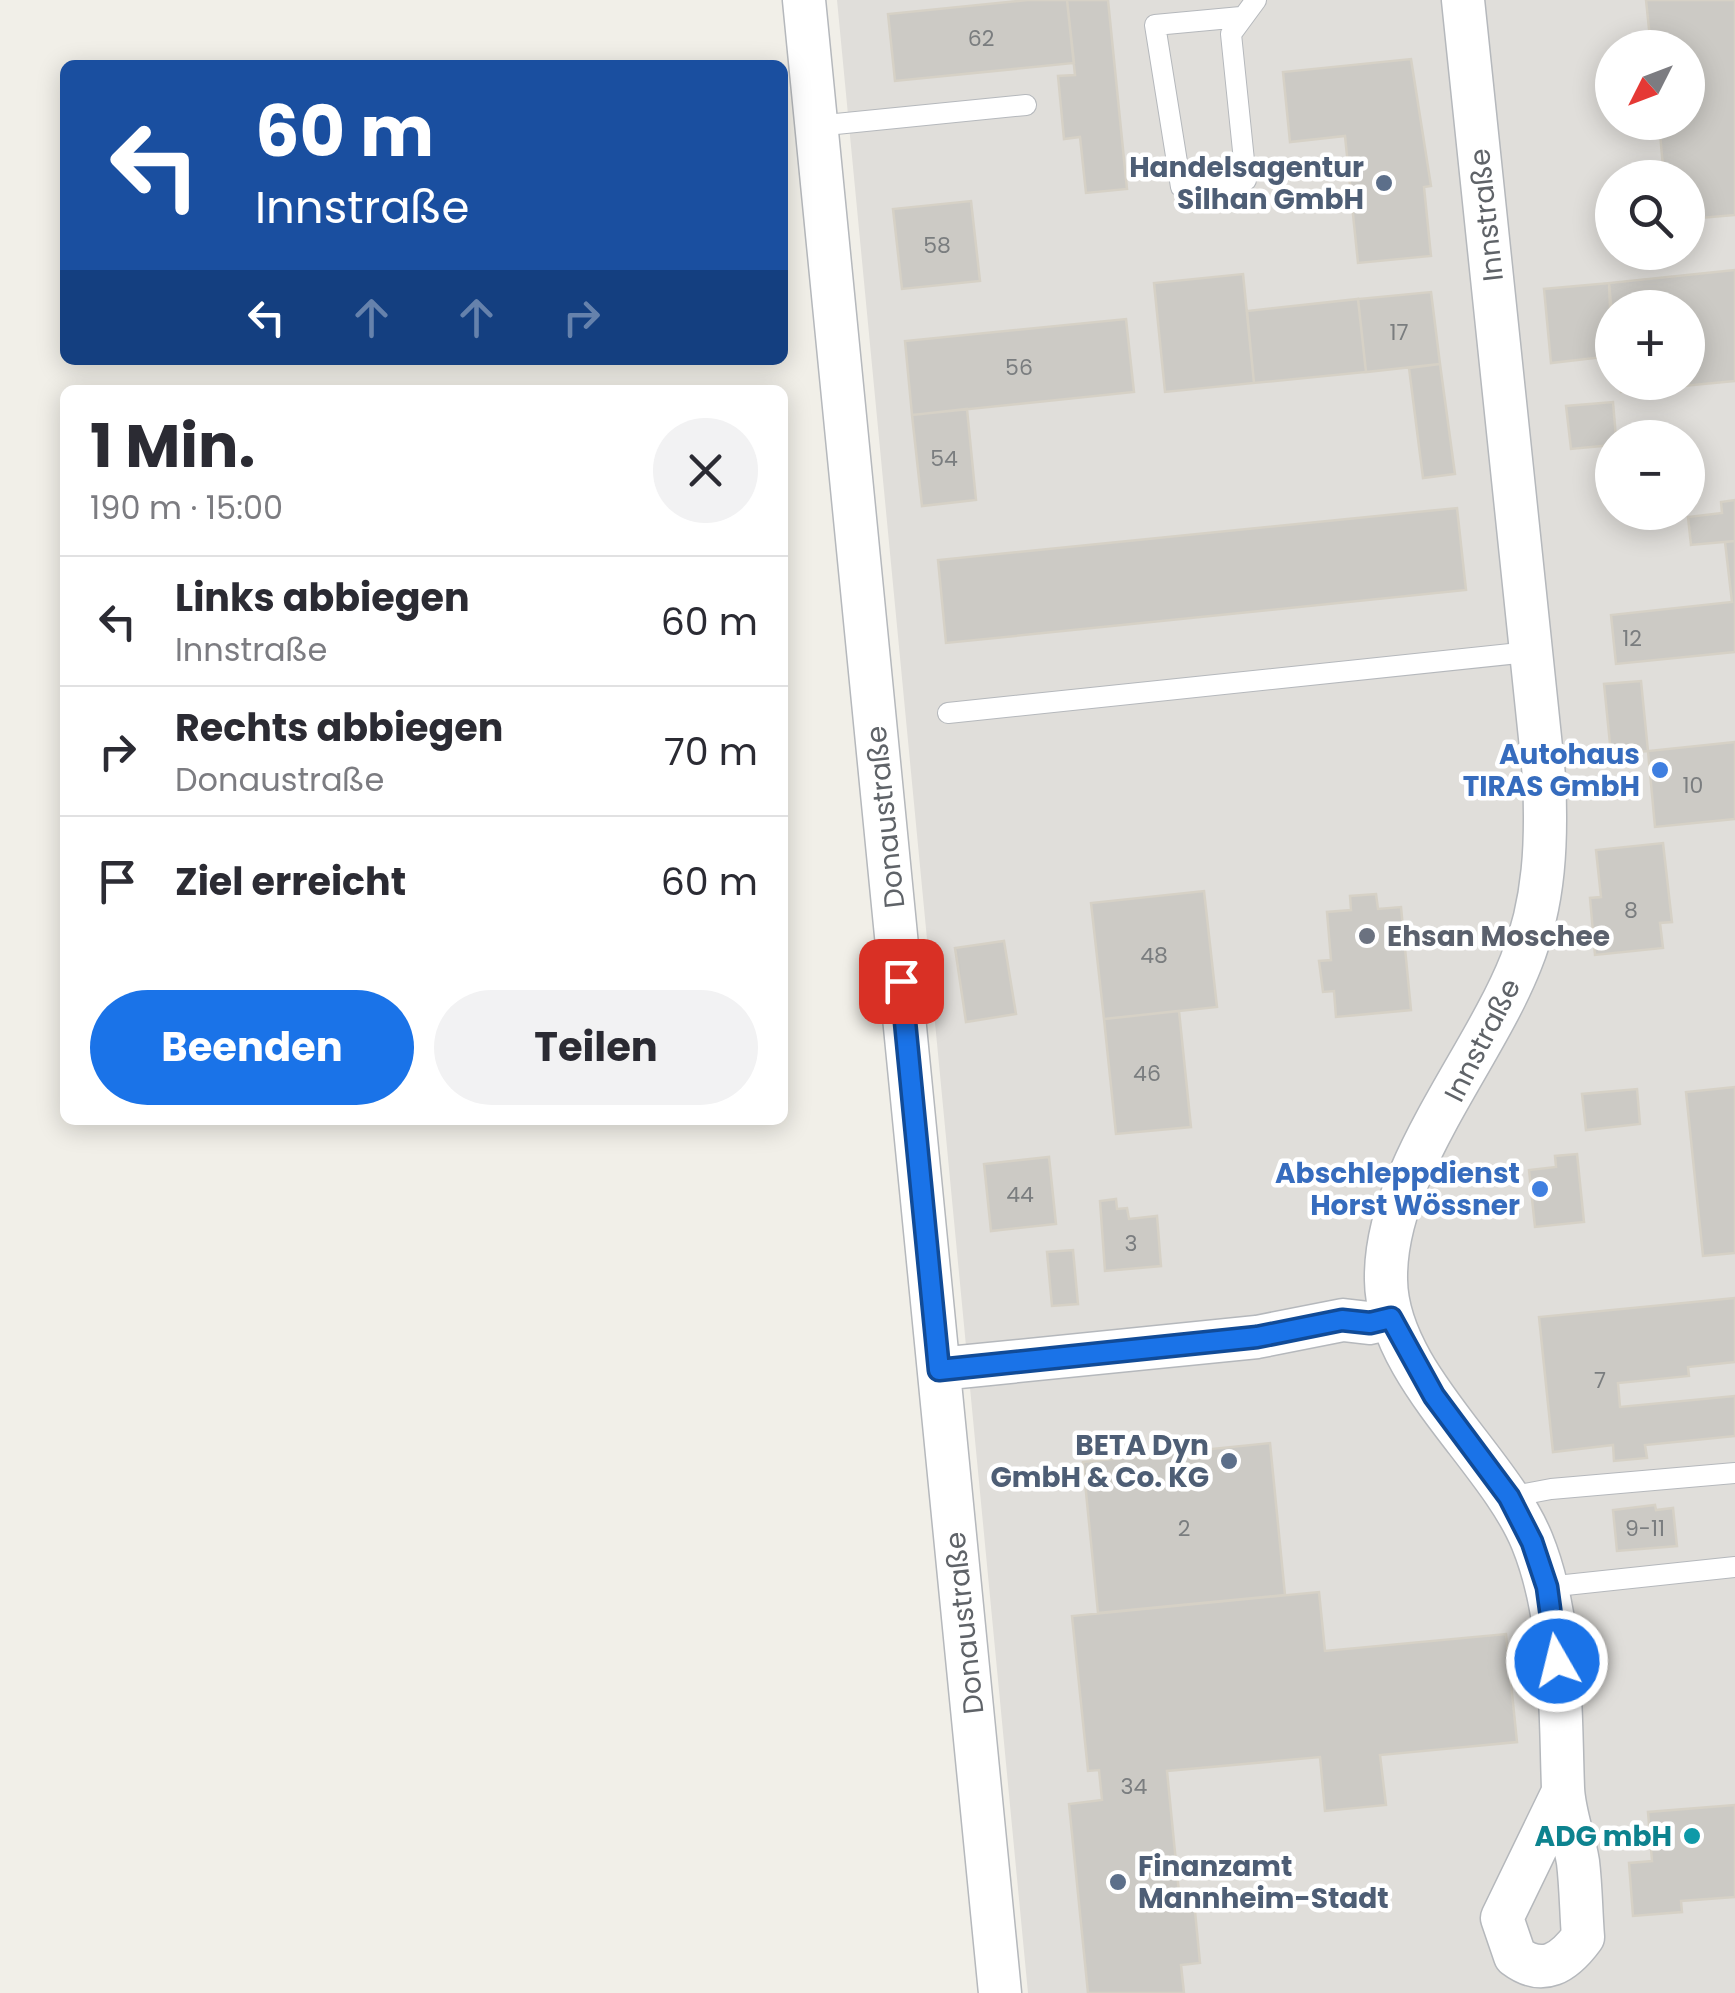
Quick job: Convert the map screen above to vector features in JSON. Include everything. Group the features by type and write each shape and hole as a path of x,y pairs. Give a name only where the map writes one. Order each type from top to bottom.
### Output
{"street":[{"name":"Donaustraße","path":"804,0 1000,1993"},
{"name":"Innstraße","path":"1391,1318 1386,1282 1388,1250 1401,1200 1511,986 1542,890 1544,776 1463,0"},
{"path":"939,1370 1257,1337 1342,1320 1370,1323 1391,1318 1434,1396 1509,1497 1532,1542 1547,1587 1557,1661 1563,1792"}],"lane":[{"path":"1240,17 1155,25 1180,187 1246,180 1231,34 1256,0"},
{"path":"816,126 1026,105"},
{"path":"948,712 1529,652"},
{"path":"1509,1497 1551,1489 1735,1473"},
{"path":"1547,1587 1735,1567"}],"shaded area":[{"path":"837,0 1735,0 1735,1993 1028,1993"}],"building":[{"path":"1028,0 1067,0 1074,63 895,81 888,14"},
{"path":"1067,0 1108,0 1127,189 1086,193 1080,137 1064,139 1058,76 1075,75"},
{"path":"1646,0 1735,0 1735,215 1705,218 1705,160 1662,160 1661,140 1705,140 1705,30 1649,30"},
{"path":"1411,59 1431,186 1424,187 1431,256 1358,263 1345,136 1290,142 1283,72"},
{"path":"971,201 980,281 902,289 893,209"},
{"path":"1735,270 1735,381 1705,384 1705,290 1610,290 1609,283"},
{"path":"1243,274 1254,383 1165,392 1154,283"},
{"path":"1609,283 1609,290 1595,290 1595,358 1551,363 1544,289"},
{"path":"1431,292 1440,364 1366,372 1358,299"},
{"path":"1358,299 1366,372 1254,383 1247,311"},
{"path":"1126,319 1134,392 912,415 905,341"},
{"path":"1440,364 1455,474 1423,478 1409,368"},
{"path":"1613,402 1614,420 1595,420 1595,447 1571,449 1566,406"},
{"path":"967,409 976,500 922,506 912,415"},
{"path":"1735,500 1735,541 1691,545 1689,530 1705,530 1705,515 1722,513 1721,502"},
{"path":"1457,508 1466,590 946,643 938,560"},
{"path":"1735,541 1735,652 1616,664 1611,615 1732,602 1725,542"},
{"path":"1641,681 1648,751 1611,754 1604,684"},
{"path":"1735,742 1735,819 1655,827 1648,751"},
{"path":"1663,843 1672,922 1660,923 1663,948 1595,955 1590,898 1601,897 1596,850"},
{"path":"1204,891 1217,1007 1104,1019 1091,903"},
{"name":"Ehsan Moschee","path":"1376,894 1378,909 1401,907 1411,1010 1336,1017 1334,991 1323,992 1319,961 1331,960 1327,912 1351,910 1350,896"},
{"path":"1004,941 1016,1014 966,1022 955,948"},
{"path":"1179,1011 1191,1127 1116,1134 1104,1019"},
{"path":"1735,1087 1735,1253 1703,1256 1686,1092"},
{"path":"1637,1089 1640,1124 1586,1130 1582,1094"},
{"path":"1577,1154 1584,1222 1535,1227 1529,1170 1556,1167 1555,1156"},
{"path":"1049,1157 1056,1224 991,1231 984,1164"},
{"path":"1116,1199 1117,1209 1127,1208 1129,1219 1157,1216 1161,1266 1105,1271 1100,1201"},
{"path":"1073,1250 1078,1304 1052,1306 1047,1252"},
{"path":"1735,1298 1735,1362 1688,1367 1689,1376 1618,1383 1620,1407 1735,1396 1735,1436 1645,1445 1647,1458 1614,1461 1613,1445 1553,1452 1539,1317"},
{"path":"1270,1443 1285,1595 1098,1613 1083,1462"},
{"path":"1655,1505 1656,1510 1673,1508 1677,1546 1617,1551 1613,1510"},
{"path":"1319,1592 1325,1651 1506,1634 1517,1742 1380,1755 1386,1805 1325,1811 1320,1757 1167,1771 1180,1903 1194,1901 1200,1963 1181,1965 1184,1993 1088,1993 1069,1804 1102,1800 1099,1770 1088,1771 1072,1616"},
{"name":"ADG mbH","path":"1735,1805 1735,1897 1681,1901 1682,1912 1633,1916 1629,1863 1652,1861 1648,1812"}],"place":[{"name":"Handelsagentur Silhan GmbH","path":"1384,183"},
{"name":"Autohaus TIRAS GmbH","path":"1660,770"},
{"name":"Ehsan Moschee","path":"1367,936"},
{"name":"Abschleppdienst Horst Wössner","path":"1540,1189"},
{"name":"BETA Dyn GmbH & Co. KG","path":"1229,1461"},
{"name":"ADG mbH","path":"1692,1836"},
{"name":"Finanzamt Mannheim-Stadt","path":"1118,1882"}],"route":[{"path":"901,981 939,1370 1257,1337 1342,1320 1370,1323 1391,1318 1434,1396 1509,1497 1532,1542 1547,1587 1557,1661"}]}
